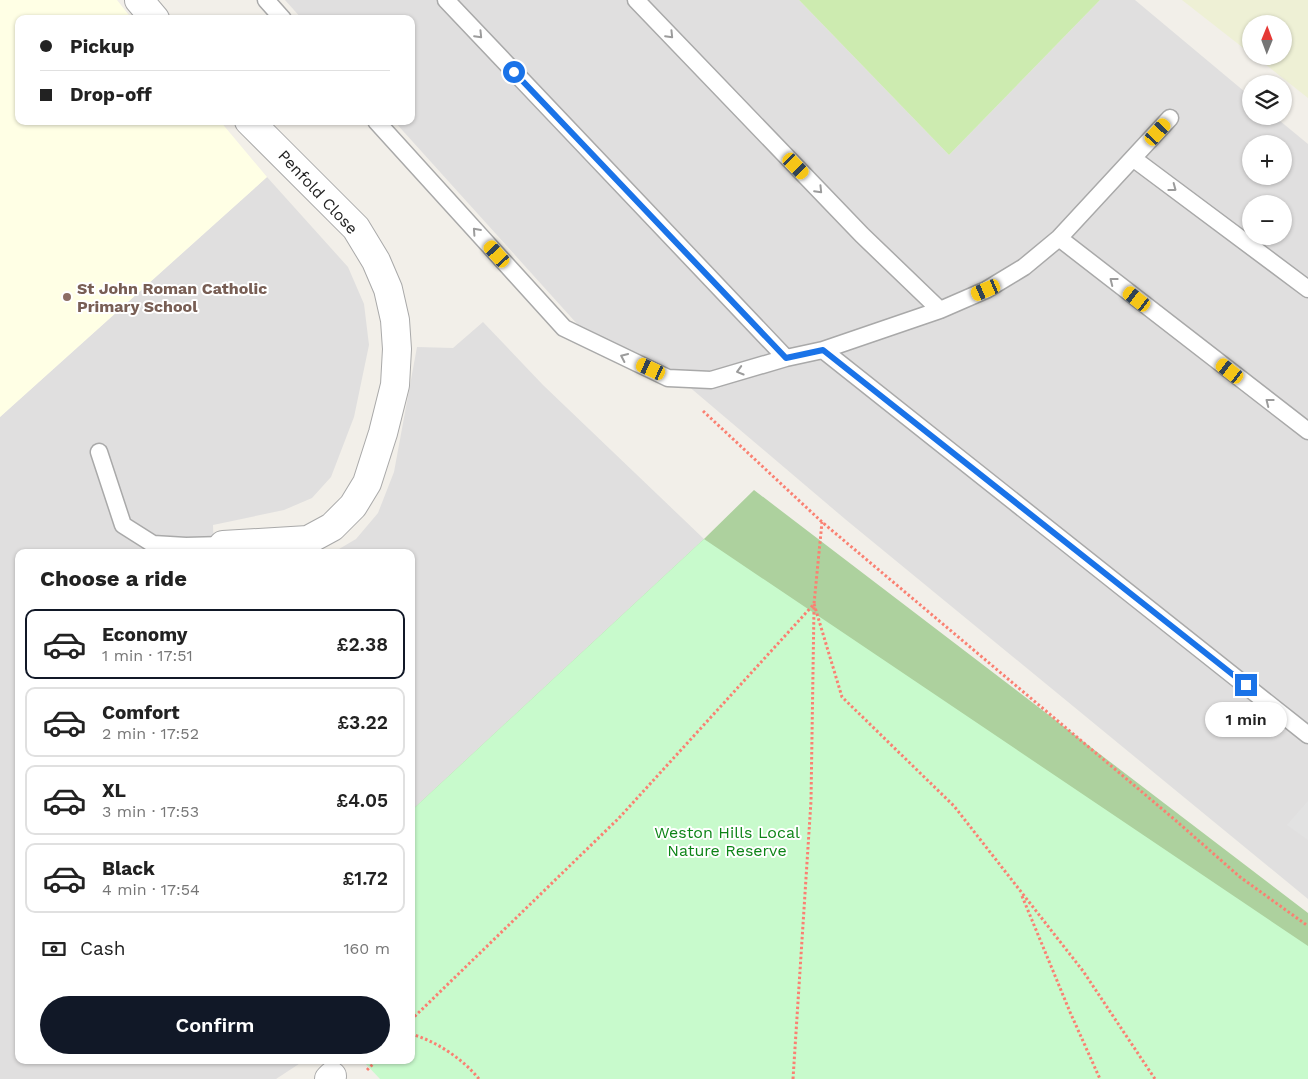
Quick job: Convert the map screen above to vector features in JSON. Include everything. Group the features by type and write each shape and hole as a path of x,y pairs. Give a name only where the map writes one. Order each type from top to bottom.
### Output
{"street":[{"path":"139,0 152,15"},
{"name":"Penfold Close","path":"223,545 308,540 332,527 353,506 367,483 383,433 395,385 397,350 395,320 388,289 376,261 356,228 254,125"}],"lane":[{"path":"266,0 279,15"},
{"path":"446,0 786,358"},
{"path":"636,0 862,236 940,310"},
{"path":"380,125 564,328 668,378 711,380 786,358 823,350 940,310 986,290 1024,267 1059,238 1170,118"},
{"path":"1134,158 1308,289"},
{"path":"1059,238 1308,431"},
{"path":"823,350 1308,735"},
{"path":"99,452 123,525 154,544 186,546 223,545"}],"path":[{"path":"668,378 822,522 1240,877 1308,926"},
{"path":"793,1079 811,801 814,604 822,522"},
{"path":"814,604 842,697 954,806 1083,971 1155,1079"},
{"path":"415,1016 619,818 814,604"},
{"path":"1020,891 1100,1079"},
{"path":"415,1035 453,1055 473,1071 479,1079"}],"shaded area":[{"name":"St John Roman Catholic Primary School","path":"0,0 117,0 129,15 15,15 15,125 223,125 267,177 0,417"},
{"path":"285,0 799,0 949,155 1100,0 1135,0 1242,89 1242,125 1285,125 1308,144 1308,899 845,519 667,368 579,326 398,125 415,125 415,15 298,15"},
{"path":"1182,0 1308,0 1308,98 1292,85 1292,75 1279,75 1266,65 1292,65 1292,15 1242,15 1242,47"},
{"path":"267,177 348,267 364,304 369,345 354,417 331,477 312,498 284,510 213,525 214,549 15,549 15,1064 299,1064 276,1079 0,1079 0,417"},
{"path":"483,322 543,385 704,539 415,807 415,549 339,549 356,539 378,513 394,472 417,347 453,348"},
{"path":"1308,801 1308,840 1287,825"}],"green space":[{"path":"799,0 1100,0 949,155"},
{"path":"754,490 1308,913 1308,998 415,812 415,807 704,539"},
{"name":"Weston Hills Local Nature Reserve","path":"704,539 1308,946 1308,1079 380,1079 366,1064 415,1064 415,807"}],"place":[{"name":"St John Roman Catholic Primary School","path":"67,297"}],"route":[{"path":"514,72 786,358 823,350 1246,685"}]}
